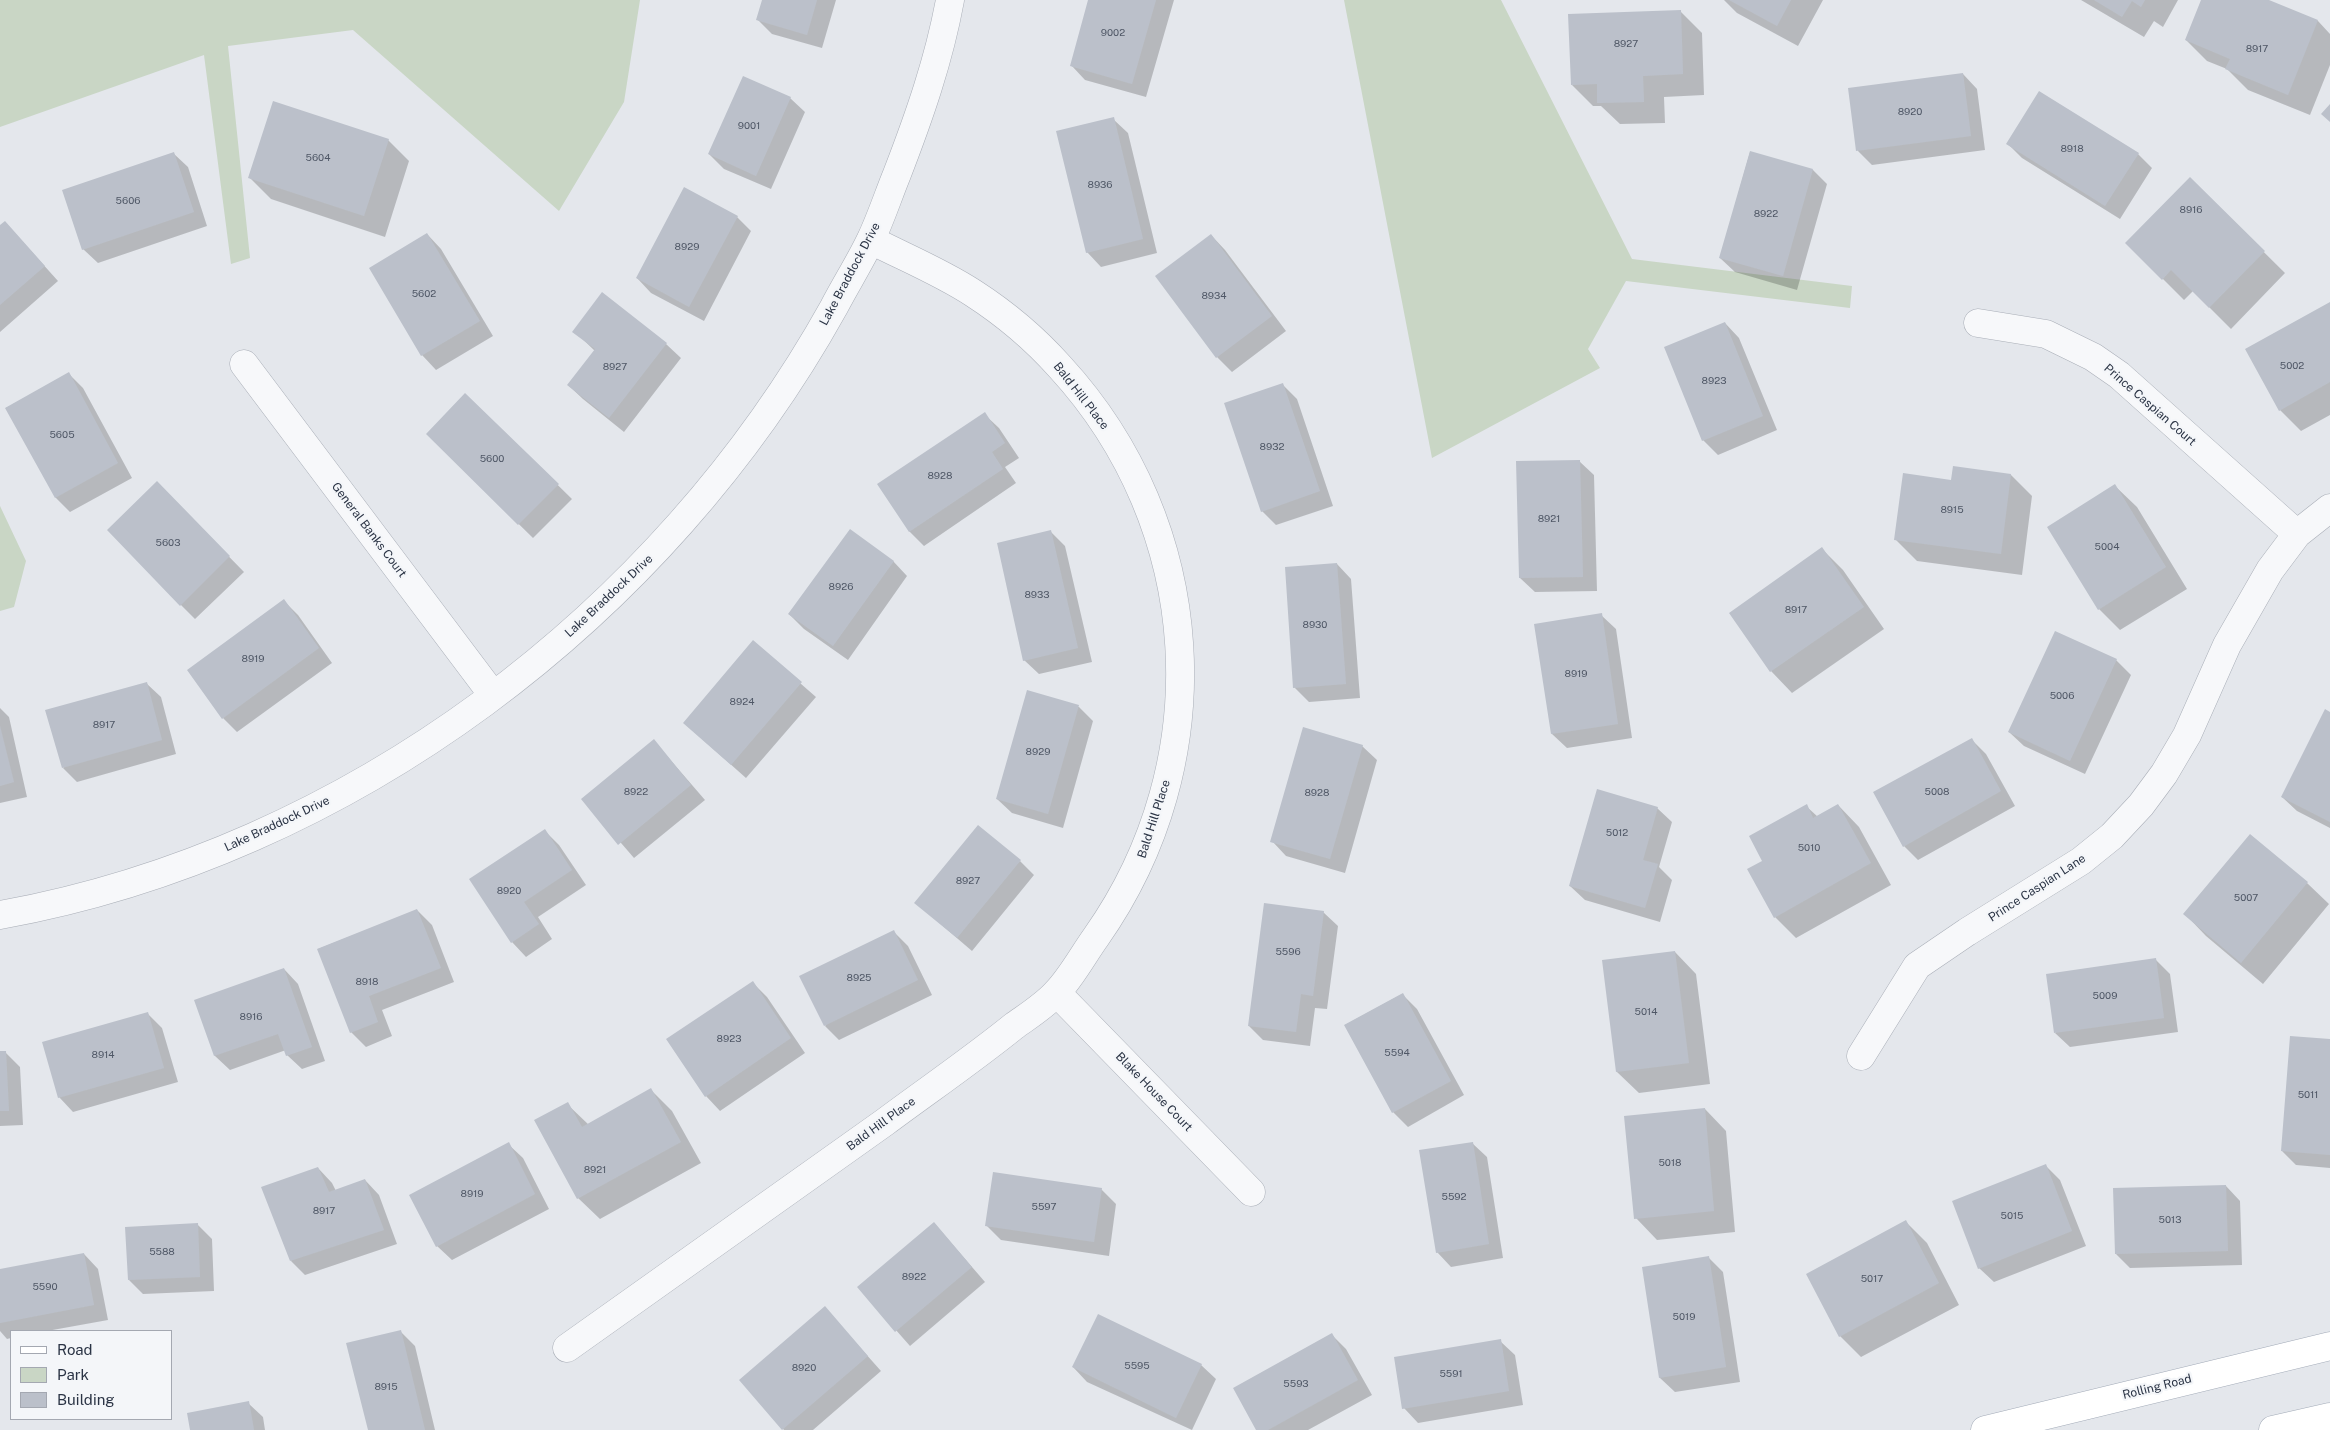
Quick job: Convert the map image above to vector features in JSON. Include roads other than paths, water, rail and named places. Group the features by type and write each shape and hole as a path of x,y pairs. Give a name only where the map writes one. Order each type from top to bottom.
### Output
{"main road":[{"name":"Rolling Road","path":"1985,1430 2330,1346"},
{"path":"2273,1430 2330,1417"}],"street":[{"name":"Lake Braddock Drive","path":"0,915 42,908 175,868 271,829 358,785 403,759 493,695 587,620 647,561 701,501 768,414 814,342 871,240 911,136 942,40 950,0"},
{"name":"Bald Hill Place","path":"567,1348 977,1056 1057,992 1118,905 1145,852 1166,789 1177,733 1181,675 1178,623 1167,565 1149,508 1124,455 1097,412 1060,366 1022,331 972,292 871,240"},
{"name":"Prince Caspian Court","path":"1978,323 2046,334 2093,356 2119,375 2298,534"},
{"name":"General Banks Court","path":"244,364 493,695"},
{"name":"Prince Caspian Lane","path":"1861,1056 1917,966 1967,932 2081,861 2112,836 2141,805 2164,774 2187,735 2227,645 2270,570 2298,534 2330,508"},
{"name":"Blake House Court","path":"1057,992 1251,1192"}]}
